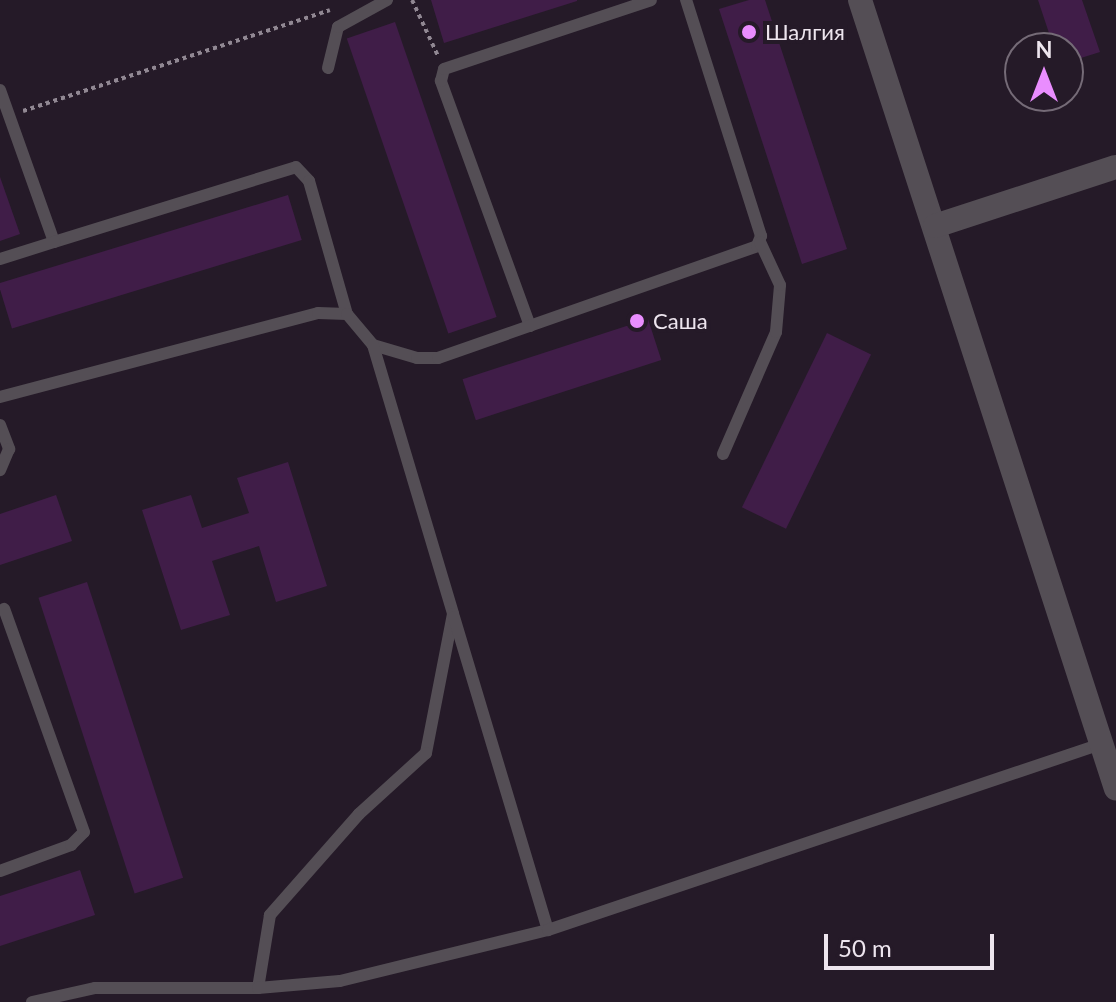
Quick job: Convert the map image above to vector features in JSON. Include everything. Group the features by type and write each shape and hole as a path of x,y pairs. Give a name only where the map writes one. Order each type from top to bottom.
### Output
{"street":[{"path":"860,0 1116,789"},
{"path":"935,226 1116,167"}],"lane":[{"path":"328,68 338,27 387,0"},
{"path":"530,326 441,81 444,69 651,0"},
{"path":"686,0 760,242 780,285 776,332 723,454"},
{"path":"0,90 54,242"},
{"path":"0,259 296,167 309,181 347,314 373,345 548,930"},
{"path":"373,345 417,358 438,358 760,242"},
{"path":"0,397 318,313 347,314"},
{"path":"0,425 9,449 0,470"},
{"path":"0,871 71,845 84,832 4,609"},
{"path":"258,988 270,915 349,825 426,753 453,614"},
{"path":"32,1002 95,988 258,988 340,981 548,930 1101,744"}],"path":[{"path":"412,0 444,69"},
{"path":"9,116 345,5"}],"building":[{"path":"431,0 577,0 577,1 444,43"},
{"path":"749,0 765,0 847,249 802,264 719,9"},
{"path":"1038,0 1082,0 1100,52 1084,57 1084,32 1049,32"},
{"path":"395,22 497,317 448,334 347,39"},
{"path":"0,177 20,234 0,241"},
{"path":"288,195 302,240 12,329 0,283"},
{"path":"648,319 661,360 476,420 463,379"},
{"path":"827,333 871,354 786,529 742,507"},
{"path":"288,462 327,586 276,602 259,546 212,561 230,615 181,630 142,510 191,495 202,528 249,513 237,478"},
{"path":"56,495 72,541 0,565 0,514"},
{"path":"87,582 183,878 135,894 38,598"},
{"path":"80,870 95,915 0,946 0,896"}],"place":[{"name":"Шалгия","path":"749,32"},
{"name":"Саша","path":"637,321"}]}
